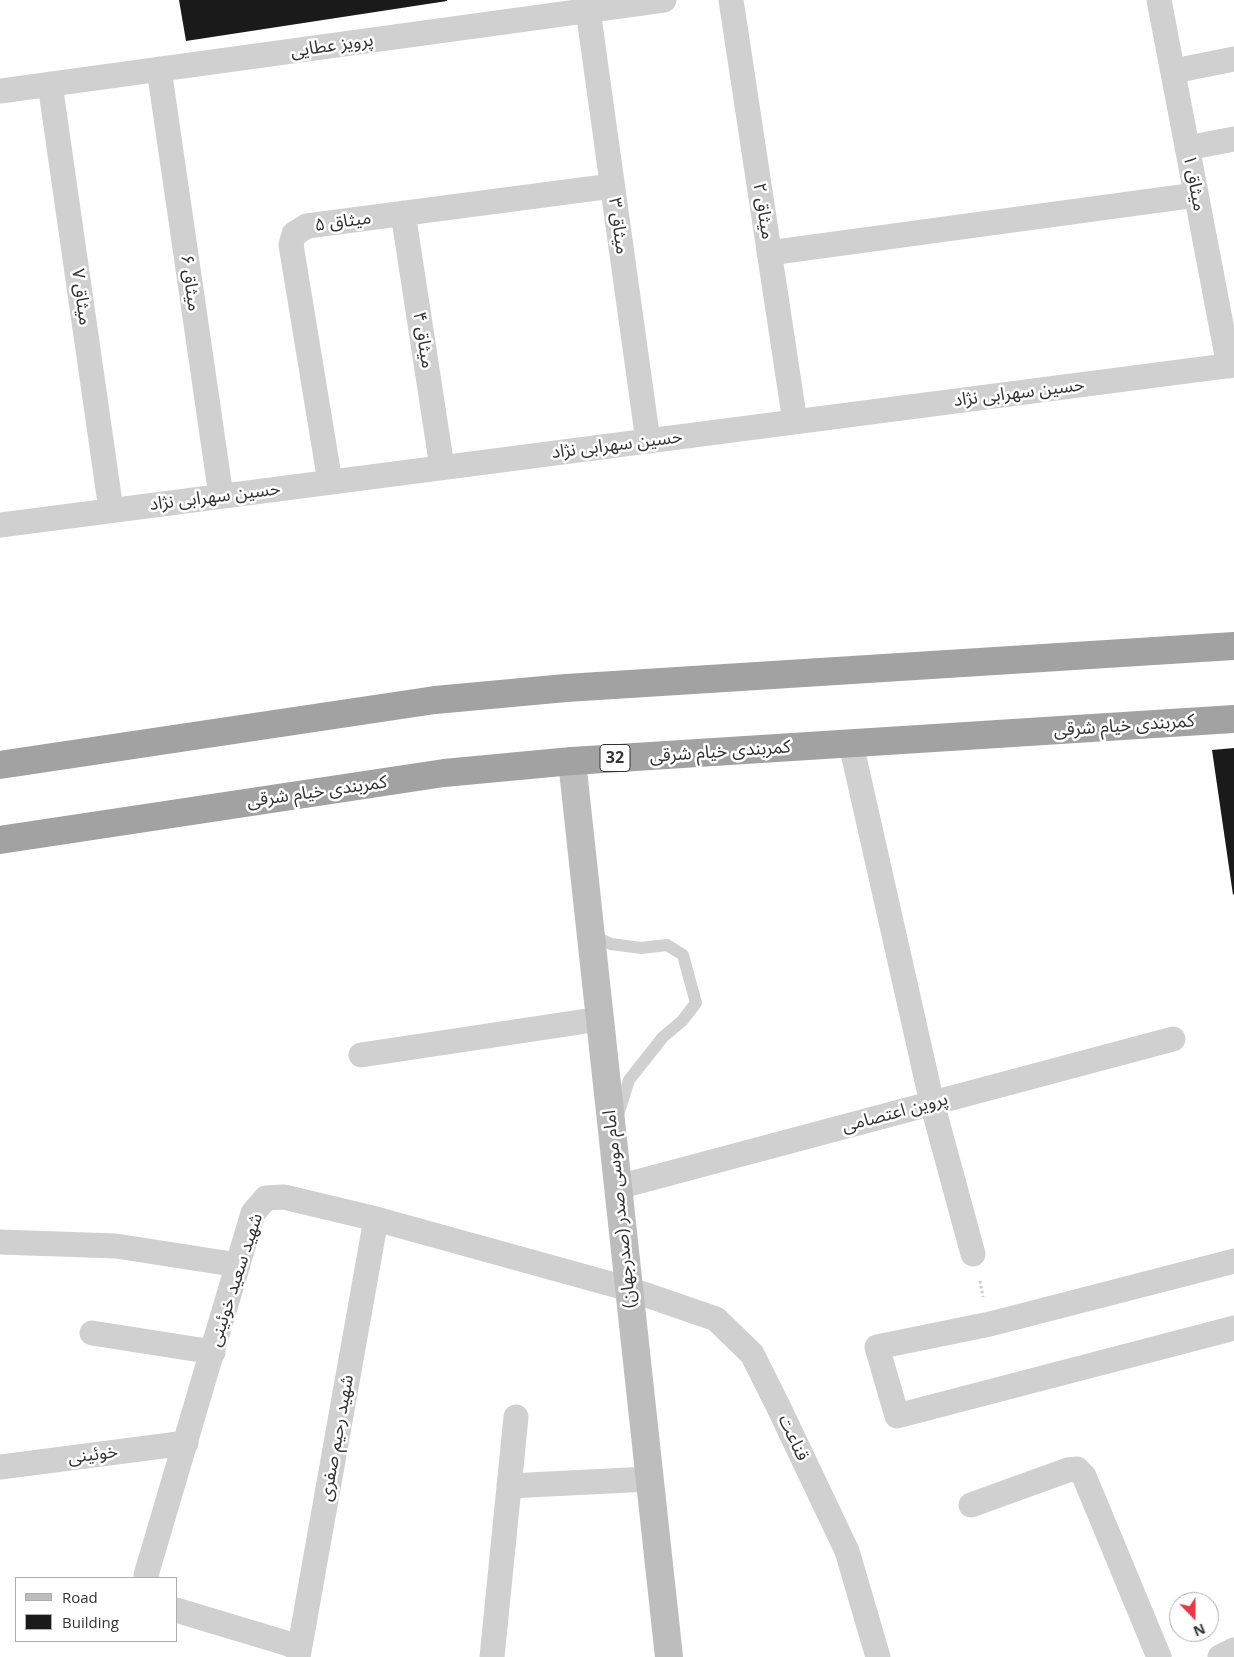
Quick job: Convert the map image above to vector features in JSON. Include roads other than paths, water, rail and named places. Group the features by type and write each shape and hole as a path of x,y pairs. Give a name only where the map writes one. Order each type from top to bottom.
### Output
{"highway":[{"path":"0,765 435,700 566,688 1234,646"},
{"name":"کمربندی خیام شرقی","path":"0,840 444,773 572,761 1234,719"}],"main road":[{"name":"(صدرجهان) امام موسی صدر","path":"572,761 668,1657"}],"street":[{"name":"پرویز عطایی","path":"0,91 664,0"},
{"name":"میثاق ۲","path":"732,0 795,422"},
{"name":"میثاق ۱","path":"1159,0 1174,71 1196,195 1232,365"},
{"name":"میثاق ۳","path":"588,10 648,441"},
{"path":"1174,71 1234,59"},
{"name":"میثاق ۶","path":"159,69 222,496"},
{"name":"میثاق ۷","path":"50,84 112,510"},
{"path":"1187,148 1234,139"},
{"name":"میثاق ۵","path":"330,482 291,245 294,234 307,226 612,186"},
{"path":"770,253 1196,195"},
{"name":"میثاق ۴","path":"403,213 442,467"},
{"name":"حسین سهرابی نژاد","path":"0,525 1232,365"},
{"path":"851,744 932,1103 973,1254"},
{"path":"360,1055 600,1019"},
{"name":"پروین اعتصامی","path":"618,1187 1173,1039"},
{"name":"شهید سعید خوئینی","path":"147,1577 253,1214 266,1198 284,1197 376,1219 629,1289"},
{"name":"شهید رحیم صفری","path":"298,1652 376,1219"},
{"path":"0,1242 116,1246 238,1265"},
{"path":"1234,1260 990,1324 877,1347 896,1416 1234,1328"},
{"name":"قناعت","path":"629,1289 716,1319 752,1354 847,1552 878,1657"},
{"path":"92,1333 213,1352"},
{"path":"492,1657 516,1417"},
{"name":"خوئینی","path":"0,1467 186,1443"},
{"path":"971,1505 1068,1470 1077,1469 1084,1476 1160,1657"},
{"path":"509,1486 649,1479"},
{"path":"178,1611 298,1652"},
{"path":"1220,1657 1234,1650"}],"lane":[{"path":"590,935 611,944 641,948 667,945 683,955 696,1003 682,1021 662,1036 629,1080 612,1134"}]}
